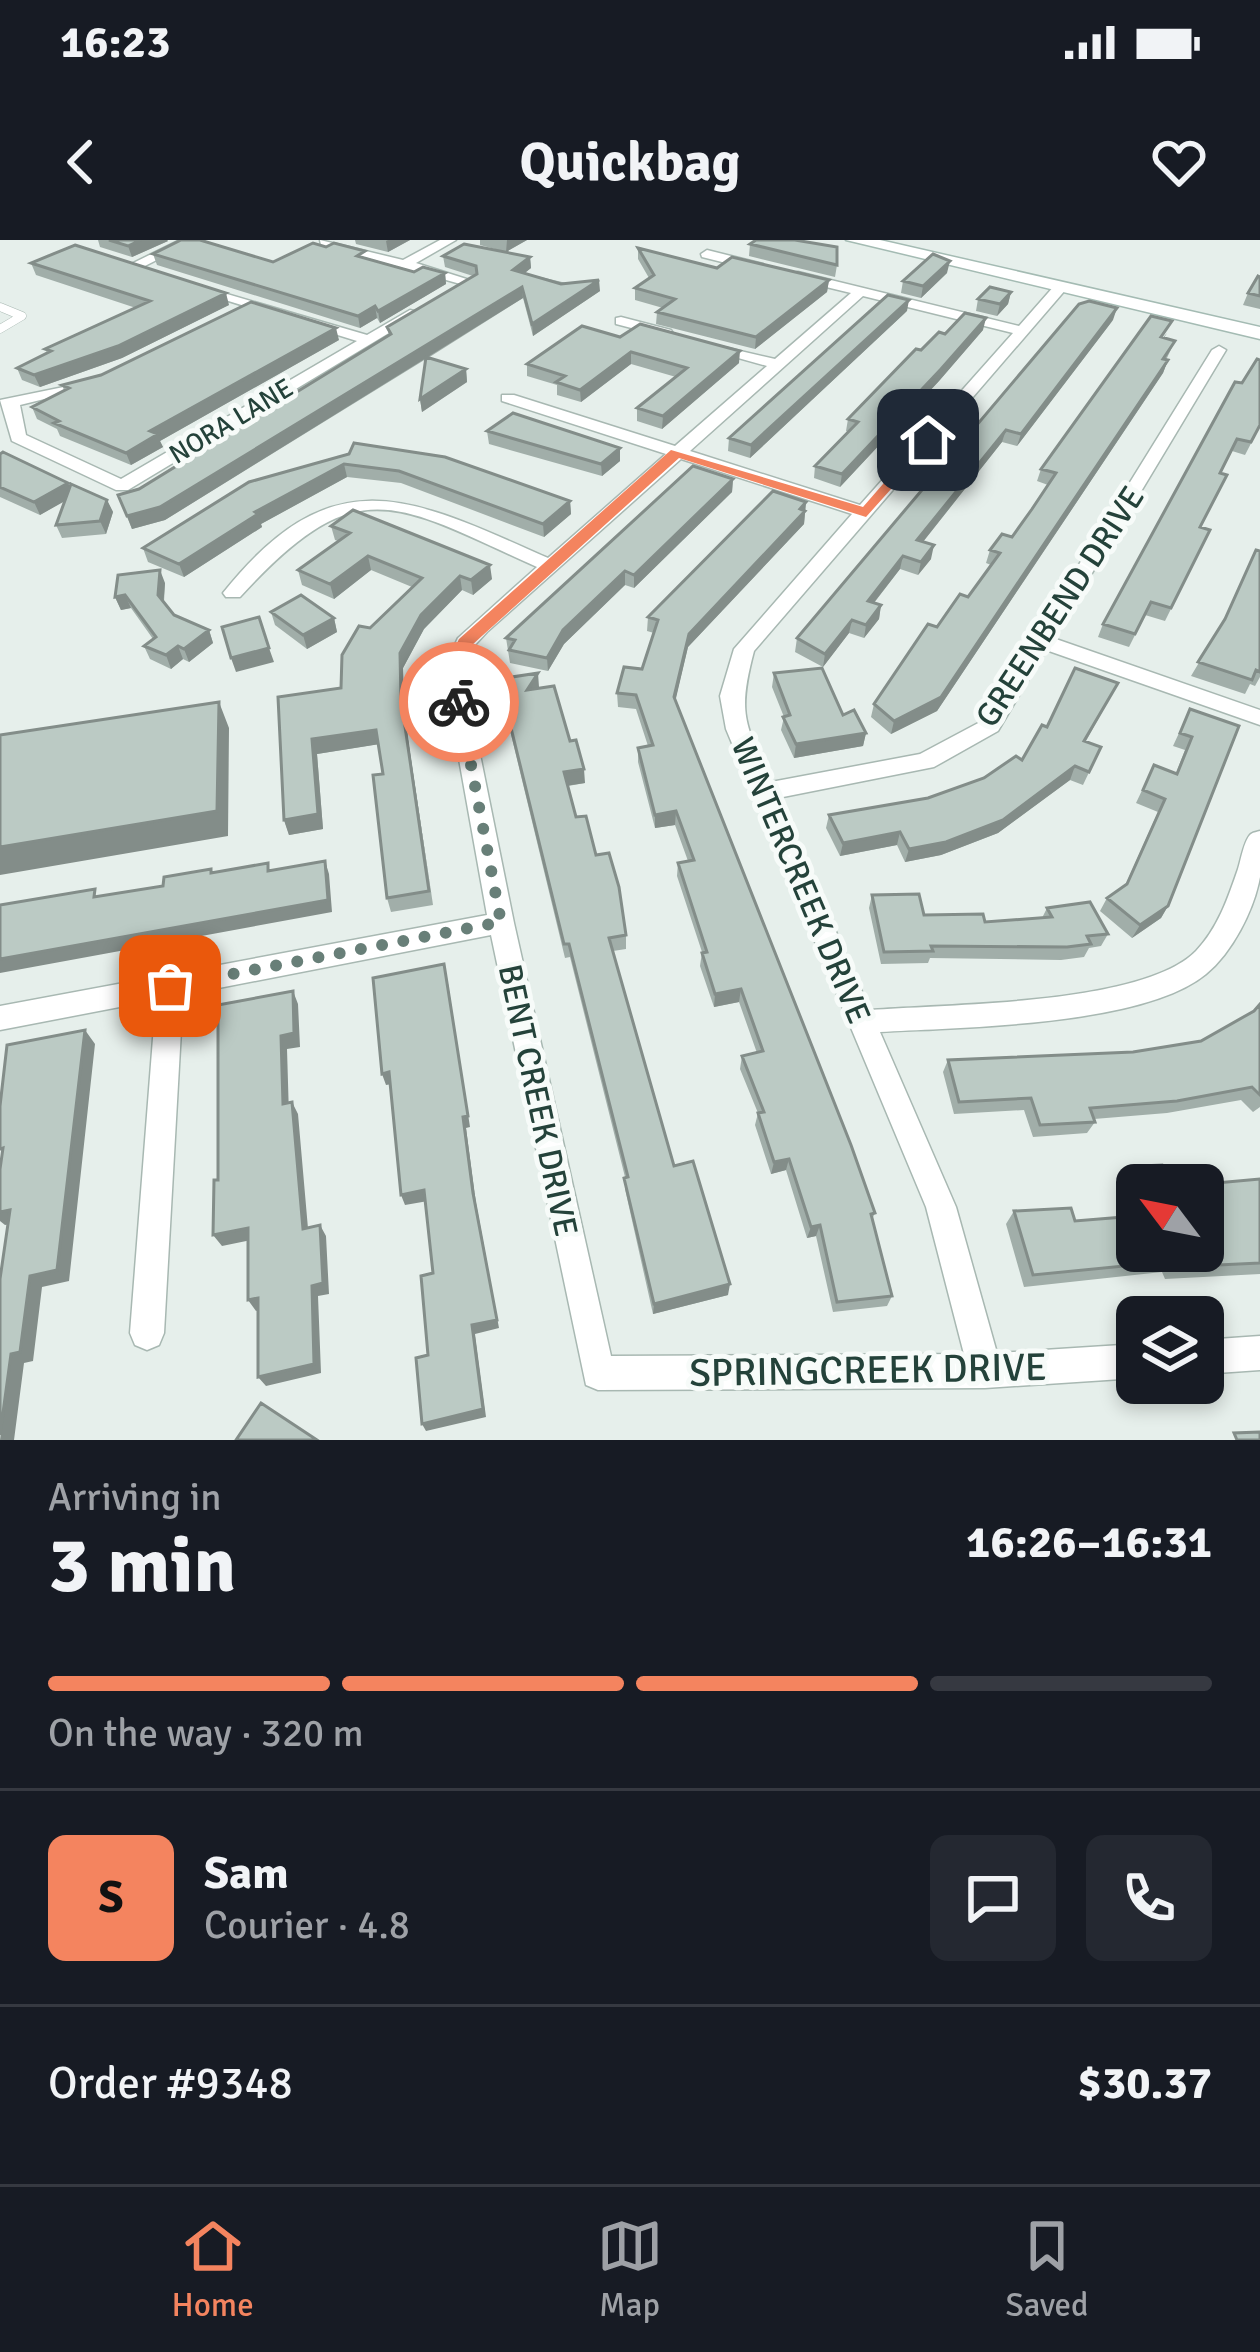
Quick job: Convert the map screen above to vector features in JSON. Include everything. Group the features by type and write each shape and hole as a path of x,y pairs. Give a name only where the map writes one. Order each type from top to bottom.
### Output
{"main road":[{"path":"855,240 1260,333"}],"street":[{"path":"132,267 190,240"},
{"path":"405,264 450,240"},
{"path":"325,242 469,282 449,294"},
{"path":"706,254 1023,331"},
{"path":"115,261 152,273"},
{"path":"172,279 368,340"},
{"name":"WINTERCREEK DRIVE","path":"985,1371 941,1208 737,729 731,696 744,649 1060,288"},
{"name":"BENT CREEK DRIVE","path":"598,1373 452,670 465,643 548,565 862,291"},
{"path":"232,314 252,304"},
{"name":"NORA LANE","path":"6,405 18,438 122,486 428,305"},
{"path":"621,320 778,364"},
{"name":"GREENBEND DRIVE","path":"765,792 926,761 962,746 990,726 1219,350"},
{"path":"6,405 115,374"},
{"path":"508,398 866,513"},
{"path":"233,593 262,561 314,522 343,507 410,508 548,565"},
{"path":"1041,641 1260,718"},
{"path":"861,1022 1102,1000 1163,988 1196,969 1229,928 1260,840"},
{"path":"0,1018 501,922"},
{"path":"147,1333 170,986"},
{"path":"1224,1356 1260,1353"},
{"name":"SPRINGCREEK DRIVE","path":"598,1373 985,1371 1116,1362"}],"lane":[{"path":"0,307 22,316 0,329"}],"building":[{"path":"109,240 141,240 128,246"},
{"path":"181,240 200,240 273,262 313,243 326,247 334,243 365,251 357,256 414,272 423,267 445,273 378,311 375,306 358,316 153,254"},
{"path":"756,240 837,247 837,265 750,244"},
{"path":"464,244 530,257 513,270 561,284 599,280 532,324 522,287 160,507 127,516 118,495 139,489 391,334 387,327 477,274 476,266 443,256"},
{"path":"75,245 226,293 118,346 34,375 17,368 51,351 45,349 150,301 31,263"},
{"path":"638,248 717,268 732,257 829,280 756,337 657,312 675,299 635,288 654,275"},
{"path":"933,254 950,261 923,286 903,281"},
{"path":"1260,277 1260,296 1248,293"},
{"path":"990,287 1011,292 1000,304 978,299"},
{"path":"888,295 909,300 751,445 729,438"},
{"path":"1089,301 1117,308 1021,434 1006,430 917,540 934,545 921,562 903,556 868,601 881,605 866,625 852,620 825,654 797,638 1079,304"},
{"path":"251,302 336,328 150,431 158,434 126,453 54,423 59,421 32,407 69,388 62,385 101,375"},
{"path":"965,313 986,318 842,474 815,466 858,422 848,419 916,349 921,350 939,332 945,334"},
{"path":"1151,316 1172,321 1161,337 1175,341 1163,359 1168,360 941,697 894,721 874,704 928,624 937,627 960,594 968,597 1000,553 990,550 1002,534 1012,537 1032,509 1056,473 1041,469"},
{"path":"640,324 740,351 663,416 637,408 687,368 631,352 580,390 556,382 565,376 527,364 582,326 620,337"},
{"path":"426,357 466,369 420,399"},
{"path":"1257,359 1260,425 1251,442 1237,439 1220,473 1227,475 1200,527 1210,530 1171,608 1151,602 1135,634 1103,624 1235,382 1242,383"},
{"path":"513,413 620,448 601,464 487,431"},
{"path":"354,443 445,457 570,501 543,524 399,471 344,464 255,512 258,514 179,564 143,548 249,482 349,454"},
{"path":"3,452 68,483 34,502 0,487"},
{"path":"693,466 733,479 634,575 625,571 563,630 547,658 509,650 515,640 506,638"},
{"path":"71,484 107,500 100,521 56,525"},
{"path":"773,491 806,502 800,509 805,511 689,634 674,697 851,1145 875,1213 871,1214 892,1296 837,1302 820,1225 811,1227 789,1159 774,1162 758,1113 764,1112 742,1056 763,1051 741,989 715,994 702,953 707,952 678,863 694,860 676,811 655,815 638,748 653,745 636,695 617,693 624,667 642,669 658,620 648,617"},
{"path":"353,510 490,565 471,580 460,576 421,615 400,653 401,699 429,891 387,898 373,775 383,774 376,730 312,739 318,814 284,820 278,697 341,688 342,655 359,626 370,628 422,578 368,556 330,584 298,570 350,533 331,526"},
{"path":"1256,550 1260,551 1260,672 1256,670 1252,680 1198,662 1225,619"},
{"path":"160,570 158,595 174,615 209,630 184,649 178,646 166,655 144,646 156,637 125,595 115,597 118,575"},
{"path":"301,595 334,618 303,635 271,612"},
{"path":"259,617 269,648 231,658 222,627"},
{"path":"822,668 843,715 854,710 866,733 796,744 783,717 790,715 774,673"},
{"path":"1075,668 1118,683 1084,741 1101,747 1089,772 1075,766 1003,820 946,842 909,849 900,832 843,843 829,815 928,798 984,778 1016,756 1022,760 1042,725 1047,727"},
{"path":"538,673 527,690 554,686 570,741 576,740 584,769 564,772 576,817 586,816 596,855 609,853 619,887 626,935 609,938 674,1166 693,1161 730,1284 654,1304 624,1178 628,1177 499,679"},
{"path":"219,702 217,811 0,847 0,735"},
{"path":"1190,709 1239,726 1168,906 1140,925 1107,898 1127,884 1165,799 1143,790 1154,765 1177,774 1192,737 1180,733"},
{"path":"325,861 328,900 0,959 0,905 95,889 94,897 163,886 164,877 211,869 211,873 268,863 268,871"},
{"path":"919,894 924,915 983,914 985,922 1052,917 1047,908 1090,902 1108,934 1087,936 1091,944 1067,947 931,946 933,951 884,952 872,895"},
{"path":"444,964 468,1116 463,1117 473,1193 497,1320 472,1325 483,1409 422,1424 416,1358 428,1355 421,1276 433,1273 424,1190 401,1195 389,1072 382,1074 373,978"},
{"path":"293,991 294,1033 281,1036 283,1104 292,1102 303,1229 320,1225 323,1283 312,1286 314,1364 258,1377 258,1298 248,1300 248,1228 213,1235 214,1180 218,1180 218,1005"},
{"path":"1260,1004 1260,1095 1252,1087 1177,1101 1090,1108 1095,1122 1040,1125 1031,1098 959,1102 948,1060 1133,1052 1201,1041"},
{"path":"85,1030 57,1270 30,1276 20,1352 11,1354 0,1435 0,1279 10,1210 0,1212 0,1106 7,1045"},
{"path":"1260,1179 1260,1263 1224,1265 1224,1182"},
{"path":"1071,1208 1075,1221 1116,1218 1116,1267 1033,1275 1014,1211"},
{"path":"261,1403 317,1440 236,1440"},
{"path":"1260,1432 1260,1440 1237,1440 1234,1433"}],"way so far":[{"path":"170,986 501,922 459,702"}],"route":[{"path":"459,702 452,670 465,643 676,453 866,513 928,440"}]}
